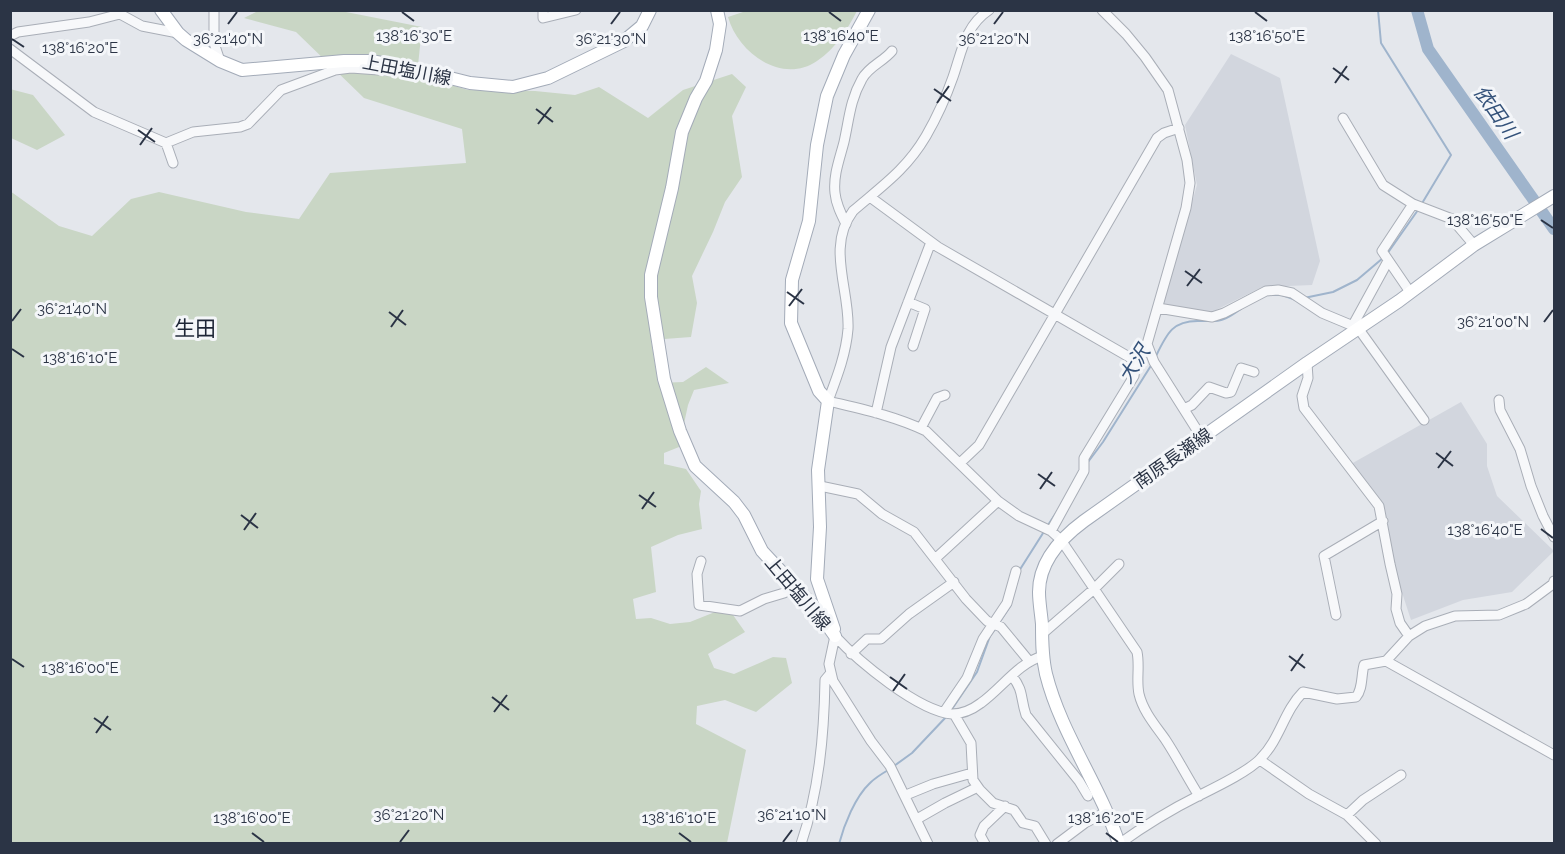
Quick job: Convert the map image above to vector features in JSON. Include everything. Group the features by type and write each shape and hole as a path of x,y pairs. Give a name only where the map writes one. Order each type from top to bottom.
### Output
{"main road":[{"name":"上田塩川線","path":"161,10 178,33 220,61 242,70 344,61 371,61 470,83 513,87 532,83 571,69 624,41 642,26 650,10"},
{"name":"上田塩川線","path":"717,10 720,24 716,50 706,81 696,98 682,132 672,188 651,275 651,297 664,379 688,452 695,466 734,502 744,515 762,551 816,609 835,636"},
{"path":"828,401 819,391 791,323 792,280 809,221 817,146 827,96 844,55 869,10"},
{"name":"南原長瀬線","path":"1119,843 1064,721 1047,676 1043,656 1039,590 1042,574 1056,536 1079,525 1355,327 1410,292 1474,245 1554,196"},
{"name":"上田塩川線","path":"828,401 818,470 820,555 817,579 835,636"}],"street":[{"path":"214,10 214,43 220,61"},
{"path":"543,10 543,18 576,10"},
{"path":"989,10 976,22 964,40 953,77 939,111 915,153 903,169 853,211 846,224 841,239 840,267 848,328 844,357 828,401 876,413 921,428 998,501 1034,525 1056,536 1137,652 1140,697 1152,722 1165,739 1199,796"},
{"path":"1102,10 1126,34 1168,90 1184,145 1190,183 1186,208 1148,344 1151,354 1202,438"},
{"path":"10,36 18,32 89,22 120,14 142,26 178,33"},
{"path":"10,49 94,112 166,143 193,132 240,127 248,124 281,90 335,70 351,68 393,71 403,67"},
{"path":"846,224 838,206 835,191 837,165 848,116 861,80 868,70 886,59 892,51"},
{"path":"1343,118 1383,185 1413,204 1452,219 1474,245"},
{"path":"960,463 979,445 1157,138 1179,128"},
{"path":"166,143 173,163"},
{"path":"870,197 931,242 1136,362"},
{"path":"1410,292 1382,251 1413,204"},
{"path":"876,413 891,347 931,242"},
{"path":"1355,327 1388,261"},
{"path":"1158,308 1212,317 1266,291 1278,290 1293,293 1322,313 1355,327 1424,420"},
{"path":"908,303 925,309 913,346"},
{"path":"1136,362 1151,354"},
{"path":"1056,536 1084,471 1084,458 1134,376 1136,362"},
{"path":"1307,363 1308,378 1302,396 1304,408 1379,507 1397,594 1396,609 1400,623 1409,636"},
{"path":"1184,409 1192,405 1209,387 1226,393 1231,392 1241,368 1254,372"},
{"path":"921,428 937,398 945,395"},
{"path":"1499,400 1500,410 1520,449 1531,486 1554,537"},
{"path":"820,486 858,494 882,514 914,532 980,614 987,621 1001,627 1029,661"},
{"path":"936,558 998,501"},
{"path":"1336,615 1324,556 1383,521"},
{"path":"701,561 697,574 701,607 718,607 740,612 764,599 784,593 794,586"},
{"path":"1042,634 1119,564"},
{"path":"949,713 983,639 1007,603 1016,571"},
{"path":"1119,843 1147,824 1214,789 1260,760 1278,735 1294,701 1303,692 1337,699 1356,697 1361,689 1360,678 1364,666 1386,661 1409,636 1425,626 1455,616 1499,615 1526,604 1554,581"},
{"path":"851,654 867,639 881,639 909,614 954,582"},
{"path":"835,636 851,654 881,678 925,705 949,713 967,711 982,702 1029,661 1043,656"},
{"path":"835,636 829,664 830,674 890,766 928,843"},
{"path":"1386,661 1554,755"},
{"path":"801,843 812,812 823,733 825,680 830,674"},
{"path":"1012,676 1021,687 1021,701 1026,715 1079,781 1088,796"},
{"path":"949,713 972,743 972,773 978,788 993,803 1014,810 1023,823 1035,826 1046,843"},
{"path":"1260,760 1310,794 1347,814 1376,843"},
{"path":"906,795 933,784 972,773"},
{"path":"1347,814 1362,800 1401,776"},
{"path":"917,819 978,788"},
{"path":"985,843 980,835 984,826 1005,806"},
{"path":"1057,843 1085,823 1106,812"}],"shaded area":[{"path":"1231,54 1280,78 1320,261 1312,285 1262,287 1212,312 1163,304 1197,185 1185,125"},
{"path":"1461,402 1487,444 1487,466 1497,496 1554,551 1512,592 1463,600 1411,620 1393,565 1383,505 1351,464"}],"green space":[{"path":"258,11 341,11 422,27 417,75 468,90 535,91 575,95 599,87 648,118 683,90 732,74 746,87 732,116 742,177 725,202 692,276 697,303 691,337 651,340 658,383 683,382 706,367 729,383 694,390 688,405 679,447 664,453 664,464 686,469 701,491 699,504 702,529 678,535 651,547 656,592 633,599 636,619 651,618 670,624 690,622 715,612 733,615 745,632 708,654 714,668 734,674 773,657 786,658 792,683 756,712 725,700 697,706 696,724 746,750 727,843 11,843 10,191 59,226 92,236 131,199 159,192 246,212 299,219 330,173 466,163 462,129 364,98 296,32 244,18"},
{"path":"746,11 857,11 840,38 824,56 804,67 790,69 776,67 763,61 741,42 728,17"},
{"path":"10,89 33,95 65,135 37,150 11,138"}],"waterway":[{"name":"大沢","path":"1378,10 1381,43 1451,155 1421,205"},
{"name":"依田川","path":"1417,10 1428,49 1554,229"},
{"name":"大沢","path":"1387,254 1418,210"},
{"name":"大沢","path":"1304,298 1333,292 1357,280 1383,258"},
{"name":"大沢","path":"1267,295 1282,295 1296,300"},
{"name":"大沢","path":"1156,356 1168,335 1177,326 1191,321 1221,320 1241,309"},
{"name":"大沢","path":"1088,462 1152,364"},
{"name":"大沢","path":"1048,525 1058,510"},
{"name":"大沢","path":"1019,571 1045,530"},
{"name":"大沢","path":"999,623 1011,605"},
{"name":"大沢","path":"950,712 977,672 990,636 996,628"},
{"name":"大沢","path":"894,766 912,753 947,716"},
{"name":"大沢","path":"839,844 855,803 872,781 890,769"}],"district":[{"name":"生田","path":"195,328"}]}
